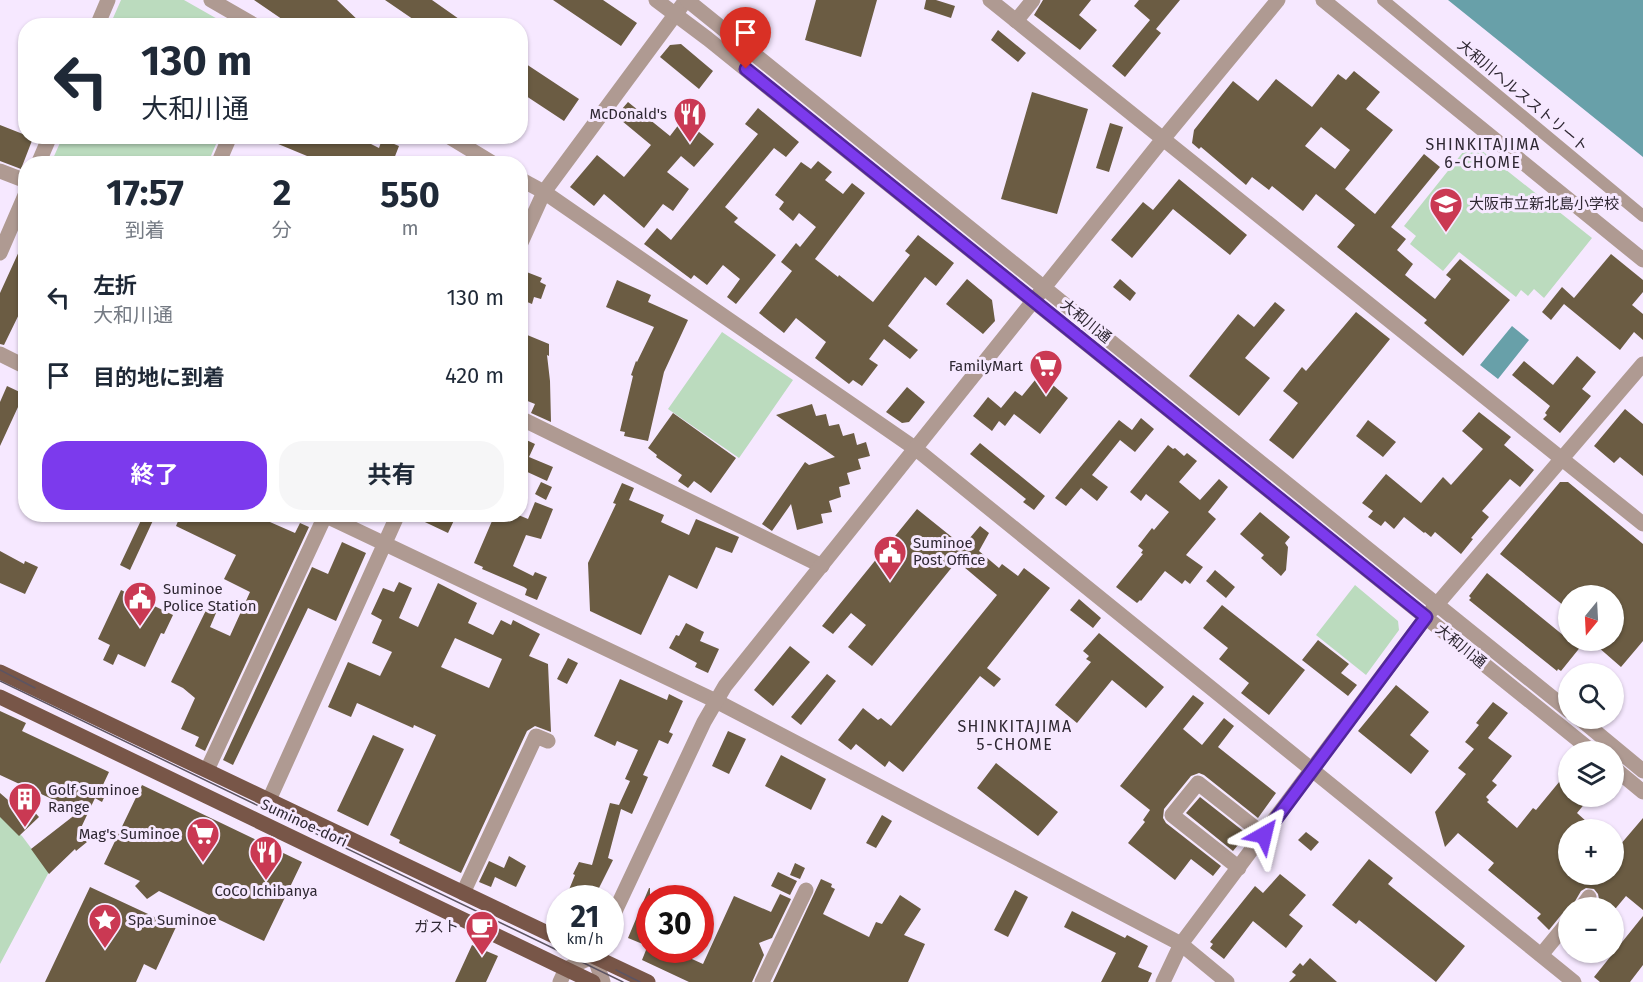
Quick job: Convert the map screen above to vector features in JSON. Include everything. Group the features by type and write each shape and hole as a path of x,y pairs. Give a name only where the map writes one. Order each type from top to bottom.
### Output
{"main road":[{"name":"Suminoe-dori","path":"0,672 546,932"},
{"name":"Suminoe-dori","path":"0,697 563,975 593,982"},
{"path":"612,963 648,982"}],"street":[{"path":"100,18 108,0"},
{"path":"211,0 242,18"},
{"name":"大和川通","path":"656,0 1034,301 1579,741"},
{"path":"528,227 544,192 687,0"},
{"name":"大和川通","path":"687,0 1558,702"},
{"path":"990,0 1643,524"},
{"path":"1016,21 1033,0"},
{"path":"624,892 704,722 725,686 1163,139 1278,0"},
{"path":"1323,0 1643,260"},
{"name":"大和川ヘルスストリート","path":"1383,0 1643,216"},
{"path":"461,144 481,156"},
{"path":"0,171 18,178"},
{"path":"528,183 544,192 916,449 1574,982"},
{"path":"0,253 18,211"},
{"path":"0,354 18,363"},
{"path":"1163,982 1181,944 1426,617 1643,364"},
{"path":"528,422 822,566"},
{"path":"207,770 321,522"},
{"path":"338,522 716,701 1181,944 1227,982"},
{"path":"269,800 394,522"},
{"path":"1592,729 1643,771"},
{"path":"464,893 536,736 548,741"},
{"path":"1624,776 1643,792"},
{"path":"1239,868 1172,815 1198,783 1264,835"},
{"path":"762,982 806,890"},
{"path":"1541,955 1558,934"},
{"path":"563,975 578,963"},
{"path":"595,963 603,982"}],"shaded area":[{"path":"121,0 184,0 216,18 113,18"},
{"path":"1448,0 1643,0 1643,157"},
{"path":"1471,142 1592,238 1544,298 1534,289 1528,296 1521,290 1516,297 1459,252 1443,271 1410,244 1416,236 1404,226"},
{"path":"59,144 216,144 211,156 54,156"},
{"path":"1512,326 1529,340 1498,379 1480,365"},
{"path":"722,332 793,380 739,458 668,409"},
{"path":"1355,585 1398,621 1399,630 1366,675 1316,635"},
{"path":"0,816 22,836 49,872 0,964"}],"building":[{"path":"254,0 337,0 356,18 280,18"},
{"path":"385,0 432,0 458,18 411,18"},
{"path":"553,0 603,0 637,23 621,46"},
{"path":"816,0 877,0 861,57 805,40"},
{"path":"926,0 936,0 955,6 951,18 924,9"},
{"path":"1043,0 1091,0 1079,15 1097,30 1080,50 1034,15"},
{"path":"1139,0 1180,0 1156,29 1161,33 1125,77 1112,66 1150,20 1134,6"},
{"path":"998,30 1026,53 1018,62 991,40"},
{"path":"681,44 713,71 699,89 660,57 670,45"},
{"path":"528,65 579,99 564,121 528,97"},
{"path":"1354,71 1380,92 1366,109 1393,130 1345,189 1375,214 1424,154 1440,167 1391,227 1406,239 1397,250 1413,264 1405,275 1435,299 1451,279 1446,275 1460,259 1510,300 1463,356 1424,323 1427,320 1337,247 1355,225 1316,194 1303,211 1272,186 1269,190 1252,177 1246,185 1201,147 1199,149 1192,143 1194,130 1233,81 1258,101 1276,79 1312,107 1338,74 1346,80","holes":["1321,127 1350,150 1335,169 1305,146"]},
{"path":"1032,92 1088,109 1057,214 1001,199"},
{"path":"628,102 670,136 683,119 714,144 694,167 681,156 667,172 689,189 673,211 663,204 644,228 604,194 594,206 570,187 597,155 624,177 651,145 616,116"},
{"path":"758,108 799,142 786,157 774,148 725,207 738,218 734,222 776,255 736,304 727,297 740,279 723,265 707,285 694,275 691,279 644,244 657,228 671,240 758,134 745,124"},
{"path":"1110,123 1123,127 1109,172 1096,168"},
{"path":"0,125 18,132 18,144 31,144 26,156 18,156 18,168 0,161"},
{"path":"278,144 371,144 379,148 380,144 399,146 395,156 307,156"},
{"path":"818,161 832,172 825,180 843,194 852,183 865,193 815,259 838,277 839,275 873,302 910,255 905,251 918,235 954,263 936,286 925,277 888,326 918,350 910,359 884,339 869,359 878,365 862,386 853,380 849,384 815,358 826,342 796,318 784,333 759,313 792,271 781,262 796,243 800,247 816,227 799,213 793,221 779,209 784,202 775,195 801,162 811,169"},
{"path":"1179,179 1247,235 1230,255 1173,209 1132,258 1111,240 1143,202 1153,210"},
{"path":"18,254 18,316 4,345 0,344 0,293"},
{"path":"1611,254 1643,280 1643,292 1632,305 1643,314 1643,340 1634,332 1620,350 1564,304 1551,320 1542,312 1562,287 1574,298"},
{"path":"528,273 542,278 540,282 546,285 541,299 534,297 532,304 528,302"},
{"path":"967,279 992,300 995,321 983,334 946,304"},
{"path":"1120,279 1136,293 1130,301 1113,287"},
{"path":"617,280 651,295 648,302 688,320 664,372 648,441 624,436 625,432 620,431 633,376 631,375 654,327 606,307"},
{"path":"1275,302 1285,310 1245,358 1270,378 1239,416 1189,376 1238,314 1254,327"},
{"path":"1356,312 1390,339 1293,459 1269,440 1298,403 1283,391 1302,367 1306,371"},
{"path":"528,335 549,344 549,356 547,355 551,422 531,413 535,404 528,401"},
{"path":"1577,356 1596,372 1582,389 1591,396 1560,433 1543,419 1550,406 1512,375 1524,361 1553,385"},
{"path":"1040,374 1068,398 1040,434 1014,414 1005,426 999,421 992,431 973,416 988,397 1001,408 1015,391 1022,396"},
{"path":"7,386 18,391 18,407 0,446 0,402"},
{"path":"907,387 925,402 909,422 902,423 886,412"},
{"path":"812,404 816,416 826,414 829,426 839,424 843,436 854,433 857,445 866,442 870,456 858,459 861,469 847,473 850,484 839,487 841,497 829,501 832,512 821,514 823,523 797,530 791,504 772,531 762,524 805,462 809,465 835,457 776,415"},
{"path":"1625,409 1643,424 1643,476 1620,457 1614,463 1594,446"},
{"path":"1479,412 1511,437 1504,445 1534,470 1520,487 1510,479 1482,511 1489,517 1461,554 1435,532 1431,537 1404,517 1394,529 1385,521 1381,526 1368,517 1373,511 1362,503 1386,474 1421,503 1443,477 1451,485 1483,449 1462,431"},
{"path":"673,413 736,458 711,493 694,481 688,488 678,481 682,475 656,457 657,455 648,448"},
{"path":"1141,418 1154,429 1135,452 1120,440 1092,475 1108,487 1097,501 1081,488 1066,506 1055,498 1119,420 1132,430"},
{"path":"1368,420 1396,442 1383,457 1356,436"},
{"path":"528,441 535,444 529,457 553,467 547,481 528,472"},
{"path":"980,443 1045,496 1034,510 1023,502 1026,499 970,454"},
{"path":"1168,445 1184,456 1187,453 1197,461 1179,482 1200,500 1219,479 1228,487 1208,512 1216,519 1186,555 1203,567 1190,584 1185,580 1182,584 1165,571 1137,603 1116,587 1143,554 1141,553 1143,550 1138,546 1169,512 1146,494 1141,501 1130,492"},
{"path":"541,482 552,487 546,500 535,494"},
{"path":"1560,482 1568,482 1643,544 1643,641 1624,663 1616,663 1603,651 1624,651 1624,585 1558,585 1558,601 1500,554"},
{"path":"622,483 634,488 629,500 664,515 661,522 689,535 696,519 739,537 732,553 716,547 697,589 669,575 641,635 590,611 588,563 616,504 613,503"},
{"path":"535,502 553,509 541,539 526,535 513,566 533,576 535,572 547,577 537,600 525,595 527,589 524,587 482,569 483,567 474,563 492,522 528,522"},
{"path":"917,509 963,546 980,526 989,533 979,551 999,568 1002,564 1018,576 1024,568 1050,588 987,668 1001,679 994,687 980,676 903,772 889,761 885,767 856,744 851,750 838,740 863,708 878,720 881,718 891,726 997,595 957,561 872,666 848,647 866,625 851,613 833,634 822,626"},
{"path":"1260,512 1290,537 1285,543 1288,547 1286,570 1281,576 1261,558 1264,555 1240,534"},
{"path":"140,522 152,522 130,570 120,565"},
{"path":"178,522 270,522 295,533 300,523 309,527 205,751 195,746 199,737 181,729 195,698 171,682 210,602 219,606 210,627 230,636 250,592 224,579 236,555 176,526"},
{"path":"425,522 453,522 448,533"},
{"path":"342,542 366,553 336,621 308,608 233,765 223,760 312,567 328,574"},
{"path":"0,551 24,564 25,561 38,567 25,594 0,583"},
{"path":"1215,570 1235,587 1226,598 1206,581"},
{"path":"1487,573 1558,631 1558,651 1577,651 1567,663 1558,663 1557,671 1469,600 1471,598 1469,596"},
{"path":"399,582 412,588 399,618 418,627 438,583 477,603 468,623 493,635 501,620 511,625 513,620 540,634 529,656 548,664 551,732 535,726 527,731 461,873 399,843 400,840 390,835 436,735 414,725 413,728 357,703 351,717 328,707 348,662 380,676 392,652 372,643 382,620 371,614 383,588 394,592","holes":["455,638 502,659 489,688 441,667"]},
{"path":"121,590 173,615 164,634 161,633 145,667 118,654 113,665 103,660 110,645 98,639"},
{"path":"1079,599 1101,618 1093,628 1070,610"},
{"path":"1222,605 1305,670 1269,715 1241,693 1249,683 1219,659 1228,648 1203,628"},
{"path":"686,623 704,632 700,641 719,649 708,673 695,667 697,663 669,648"},
{"path":"1099,633 1164,687 1146,708 1112,680 1077,723 1055,705 1091,662 1086,659 1089,656 1083,651"},
{"path":"1318,640 1349,664 1341,673 1357,685 1348,696 1302,660"},
{"path":"790,646 810,662 773,706 754,690"},
{"path":"568,658 578,663 567,684 557,679"},
{"path":"827,674 836,681 801,725 791,717"},
{"path":"620,679 667,700 669,694 683,701 669,732 673,734 668,744 659,740 643,775 648,777 632,814 621,809 608,858 613,860 600,885 571,885 579,862 592,865 610,803 619,805 630,781 625,779 638,750 617,741 615,746 594,736"},
{"path":"1396,685 1429,712 1410,735 1429,751 1411,774 1358,731"},
{"path":"1193,695 1204,703 1183,729 1202,745 1224,718 1234,726 1218,747 1276,793 1258,818 1204,775 1199,773 1191,776 1164,809 1163,818 1166,823 1221,866 1213,876 1191,859 1175,880 1128,843 1145,822 1143,820 1150,810 1120,786"},
{"path":"1493,702 1508,713 1488,738 1512,756 1492,781 1497,785 1486,797 1489,800 1487,802 1517,828 1533,808 1536,810 1558,783 1558,807 1582,807 1577,813 1584,819 1558,819 1558,885 1624,885 1624,840 1643,818 1643,910 1626,896 1624,898 1599,897 1594,889 1586,888 1577,897 1558,897 1558,919 1549,930 1537,918 1541,914 1488,870 1494,863 1458,833 1445,847 1435,812 1466,774 1458,768 1474,749 1465,742 1479,725 1476,723"},
{"path":"0,711 26,723 22,731 109,772 102,787 108,789 102,802 95,798 79,832 87,842 76,851 75,849 49,874 31,849 76,814 65,809 67,806 0,775"},
{"path":"728,731 746,739 729,774 712,766"},
{"path":"373,735 404,749 368,826 337,811"},
{"path":"781,755 826,779 811,810 765,786"},
{"path":"996,763 1058,812 1038,836 977,788"},
{"name":"Mag's Suminoe","path":"142,785 302,862 264,941 159,891 147,899 135,886 140,881 104,864"},
{"path":"0,793 23,813 29,806 39,817 19,836 0,817"},
{"path":"1200,797 1247,834 1233,851 1186,813"},
{"path":"882,815 892,821 876,848 866,843"},
{"path":"1306,832 1319,842 1311,851 1298,840"},
{"path":"509,856 526,866 516,887 495,877 491,887 479,882 489,861 504,868"},
{"path":"1369,859 1393,878 1388,884 1465,946 1436,982 1359,920 1356,924 1332,905"},
{"path":"795,863 805,868 800,879 790,875"},
{"path":"778,872 797,881 790,895 771,886"},
{"path":"1280,874 1306,895 1289,915 1303,926 1286,948 1253,921 1224,959 1210,948 1213,944 1210,942 1255,886 1263,893"},
{"path":"821,879 832,884 831,887 835,889 823,914 869,937 876,922 882,924 900,895 921,909 904,935 925,944 908,982 773,982"},
{"path":"90,887 176,927 156,970 144,964 136,982 45,982"},
{"path":"1015,890 1028,897 1008,937 994,930"},
{"path":"780,894 791,899 772,938 759,943 764,955 752,982 689,982 648,963 714,963 714,940 734,896 771,912"},
{"path":"1072,911 1125,938 1127,935 1148,946 1138,967 1152,973 1148,982 1101,982 1116,953 1064,927"},
{"path":"1643,916 1643,965 1630,982 1600,982 1594,977 1605,963 1624,963 1624,940"},
{"path":"636,919 636,941 628,938"},
{"path":"472,945 498,956 486,982 455,982"},
{"path":"1310,958 1337,982 1289,982 1296,975 1292,972 1300,963 1303,966"}],"tram line":[{"path":"0,670 35,688"},
{"path":"0,681 623,982"},
{"path":"616,970 640,982"}],"place":[{"name":"McDonald's","path":"690,143"},
{"name":"大阪市立新北島小学校","path":"1446,233"},
{"name":"FamilyMart","path":"1046,395"},
{"name":"Suminoe Post Office","path":"890,581"},
{"name":"Suminoe Police Station","path":"140,627"},
{"name":"Golf Suminoe Range","path":"25,828"},
{"name":"Mag's Suminoe","path":"203,863"},
{"name":"CoCo Ichibanya","path":"266,881"},
{"name":"Spa Suminoe","path":"105,949"},
{"name":"ガスト","path":"482,956"}],"district":[{"name":"SHINKITAJIMA 6-CHOME","path":"1483,153"},
{"name":"SHINKITAJIMA 5-CHOME","path":"1015,735"}],"route":[{"path":"746,69 1426,617 1264,835"}]}
